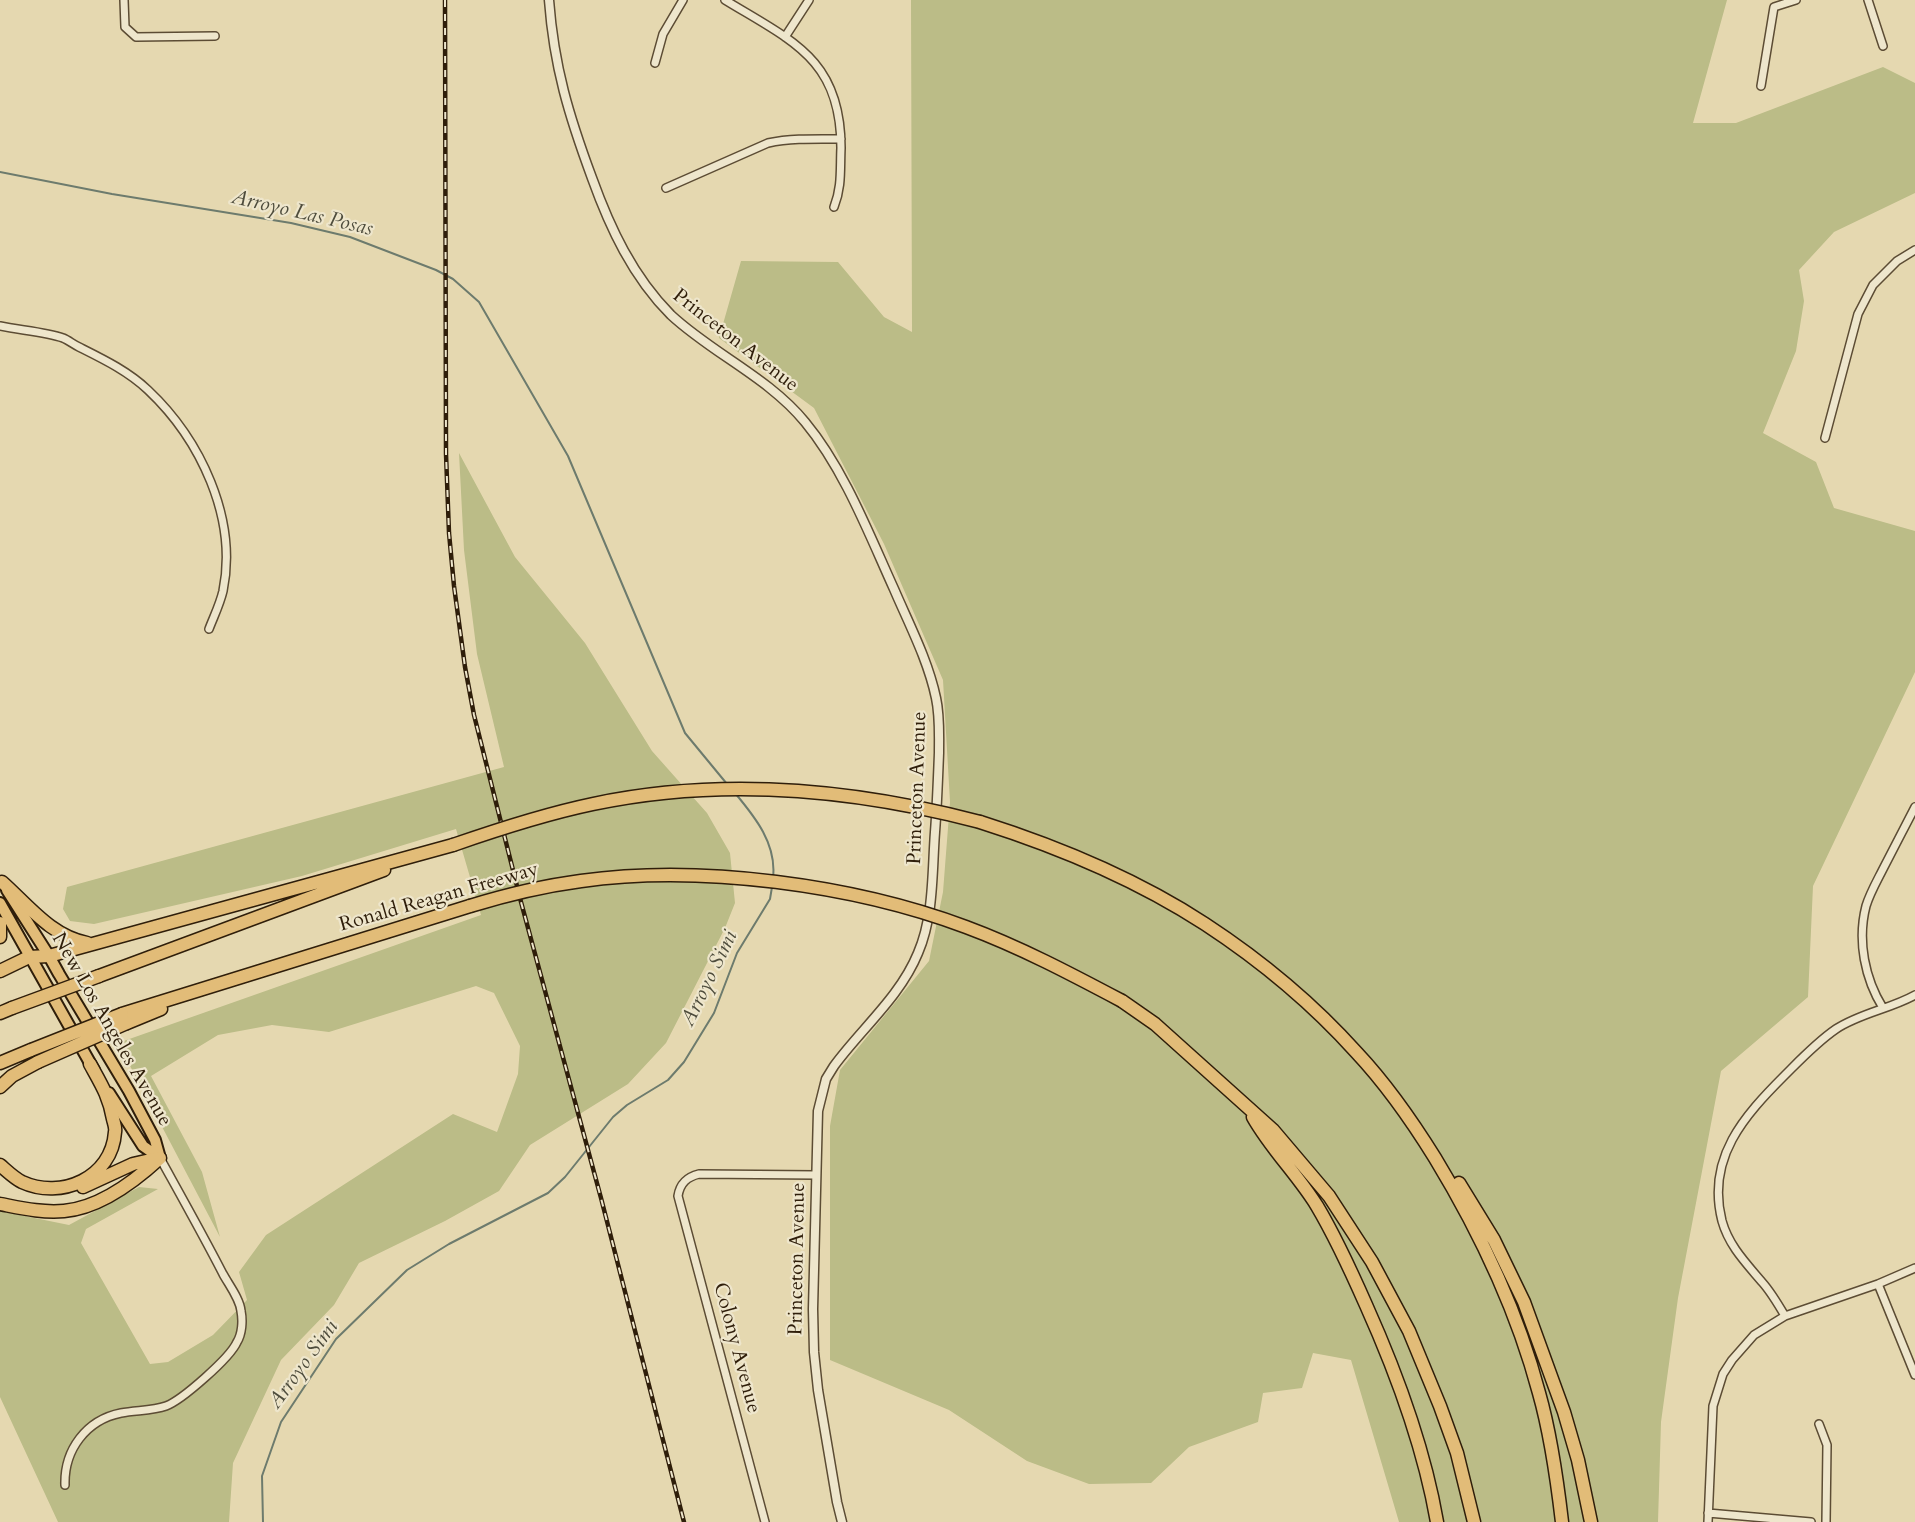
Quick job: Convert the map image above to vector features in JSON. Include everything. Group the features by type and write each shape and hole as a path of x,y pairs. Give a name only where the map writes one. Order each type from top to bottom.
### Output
{"highway":[{"path":"6,1010 453,845 530,819 634,797 713,790 778,789 843,795 920,807 1034,839 1079,857 1169,903 1222,936 1266,969 1324,1019 1358,1053 1439,1153 1494,1240 1524,1302 1564,1412 1578,1460 1591,1522"},
{"path":"0,971 29,957 50,956 453,845"},
{"name":"Ronald Reagan Freeway","path":"124,1019 220,983 470,906 512,894 582,880 659,876 713,877 808,887 893,904 966,927 1043,960 1122,1001 1155,1024 1273,1130 1329,1196 1372,1262 1409,1331 1457,1453 1474,1522"},
{"path":"1,881 52,929 74,941 91,944"},
{"path":"0,923 0,937"},
{"path":"0,1063 31,1050 124,1019"},
{"path":"0,1087 12,1076 124,1019"},
{"path":"58,1188 74,1185 100,1169 110,1152 115,1133 109,1099 90,1064"},
{"path":"1246,1106 1259,1128 1316,1204 1355,1280 1391,1363 1408,1412 1424,1460 1437,1522"},
{"path":"1408,1115 1451,1185 1480,1239 1497,1274 1523,1340 1540,1394 1552,1450 1562,1522"},
{"path":"0,1165 21,1181 39,1187 87,1187 133,1164 160,1158"},
{"path":"0,1204 37,1211 65,1211 90,1205 138,1178 160,1158"}],"main road":[{"name":"New Los Angeles Avenue","path":"1,881 50,956 129,1091 155,1140 160,1158"},
{"name":"New Los Angeles Avenue","path":"0,903 90,1064 143,1146 160,1158"}],"street":[{"path":"124,0 125,27 136,37 215,36"},
{"name":"Princeton Avenue","path":"549,0 554,49 567,108 602,204 624,253 657,300 672,315 794,408 819,441 857,507 910,627 931,679 937,701 940,723 938,796 926,930 920,950 901,984 842,1054 826,1079 818,1111 814,1352 825,1435 842,1522"},
{"path":"655,63 663,34 683,0"},
{"path":"725,0 806,52 825,78 837,109 841,139 840,189 834,207"},
{"path":"785,37 809,0"},
{"path":"1761,86 1774,7 1796,0"},
{"path":"1868,0 1883,46"},
{"path":"666,188 768,143 813,138 841,139"},
{"path":"1825,438 1858,314 1873,285 1897,261 1915,250"},
{"path":"0,326 62,338 102,358 148,390 183,431 201,461 211,485 225,537 223,590 208,629"},
{"path":"1883,1008 1875,995 1865,965 1863,925 1866,905 1915,807"},
{"path":"1785,1316 1776,1300 1743,1262 1722,1222 1719,1176 1723,1159 1739,1126 1755,1106 1797,1063 1835,1029 1851,1020 1915,995"},
{"path":"65,1485 65,1471 69,1457 76,1442 86,1430 114,1414 154,1409 176,1401 230,1353 239,1339 241,1309 160,1158"},
{"name":"Colony Avenue","path":"765,1522 678,1196 683,1183 690,1176 699,1174 816,1175"},
{"path":"1708,1522 1713,1406 1723,1374 1732,1360 1754,1335 1785,1316 1878,1284 1915,1268"},
{"path":"1878,1284 1915,1375"},
{"path":"1819,1424 1827,1445 1826,1522"},
{"path":"1708,1513 1810,1522"}],"green space":[{"path":"911,0 1727,0 1693,123 1736,123 1883,67 1915,83 1915,193 1834,232 1799,270 1804,301 1796,351 1763,433 1816,462 1834,508 1915,531 1915,672 1813,886 1808,997 1721,1071 1678,1298 1661,1422 1658,1522 1399,1522 1351,1360 1313,1353 1302,1388 1263,1393 1258,1422 1189,1447 1151,1483 1089,1484 1027,1461 949,1410 830,1360 830,1126 840,1070 929,961 943,892 950,802 943,680 884,544 814,408 719,338 741,261 838,262 884,317 912,332"},
{"path":"459,453 515,557 585,643 652,751 707,813 730,853 735,903 725,928 666,1043 628,1084 530,1145 499,1191 445,1221 359,1263 334,1305 281,1360 233,1463 229,1522 58,1522 0,1397 0,1211 69,1225 139,1187 158,1189 86,1229 81,1243 150,1364 168,1362 213,1335 247,1300 239,1272 266,1235 453,1114 497,1132 518,1074 520,1046 494,993 476,986 329,1032 272,1025 218,1035 151,1076 202,1172 220,1237 118,1043 481,915 456,829 302,876 94,924 70,921 63,909 67,887 504,767 477,654 464,550"}],"waterway":[{"name":"Arroyo Las Posas","path":"0,172 112,194 291,223 350,237 436,270 453,279 479,302 568,456 685,733 727,784"},
{"name":"Arroyo Simi","path":"735,793 757,821 768,842 772,854 773,878"},
{"name":"Arroyo Simi","path":"263,1522 262,1476 281,1422 336,1339 407,1270 449,1244 548,1193 565,1177 613,1117 627,1105 668,1080 684,1062 714,1013 737,953 770,899 772,887"}],"railway":[{"path":"445,0 446,454 449,533 465,667 474,715 521,902 601,1198 684,1522"}]}
